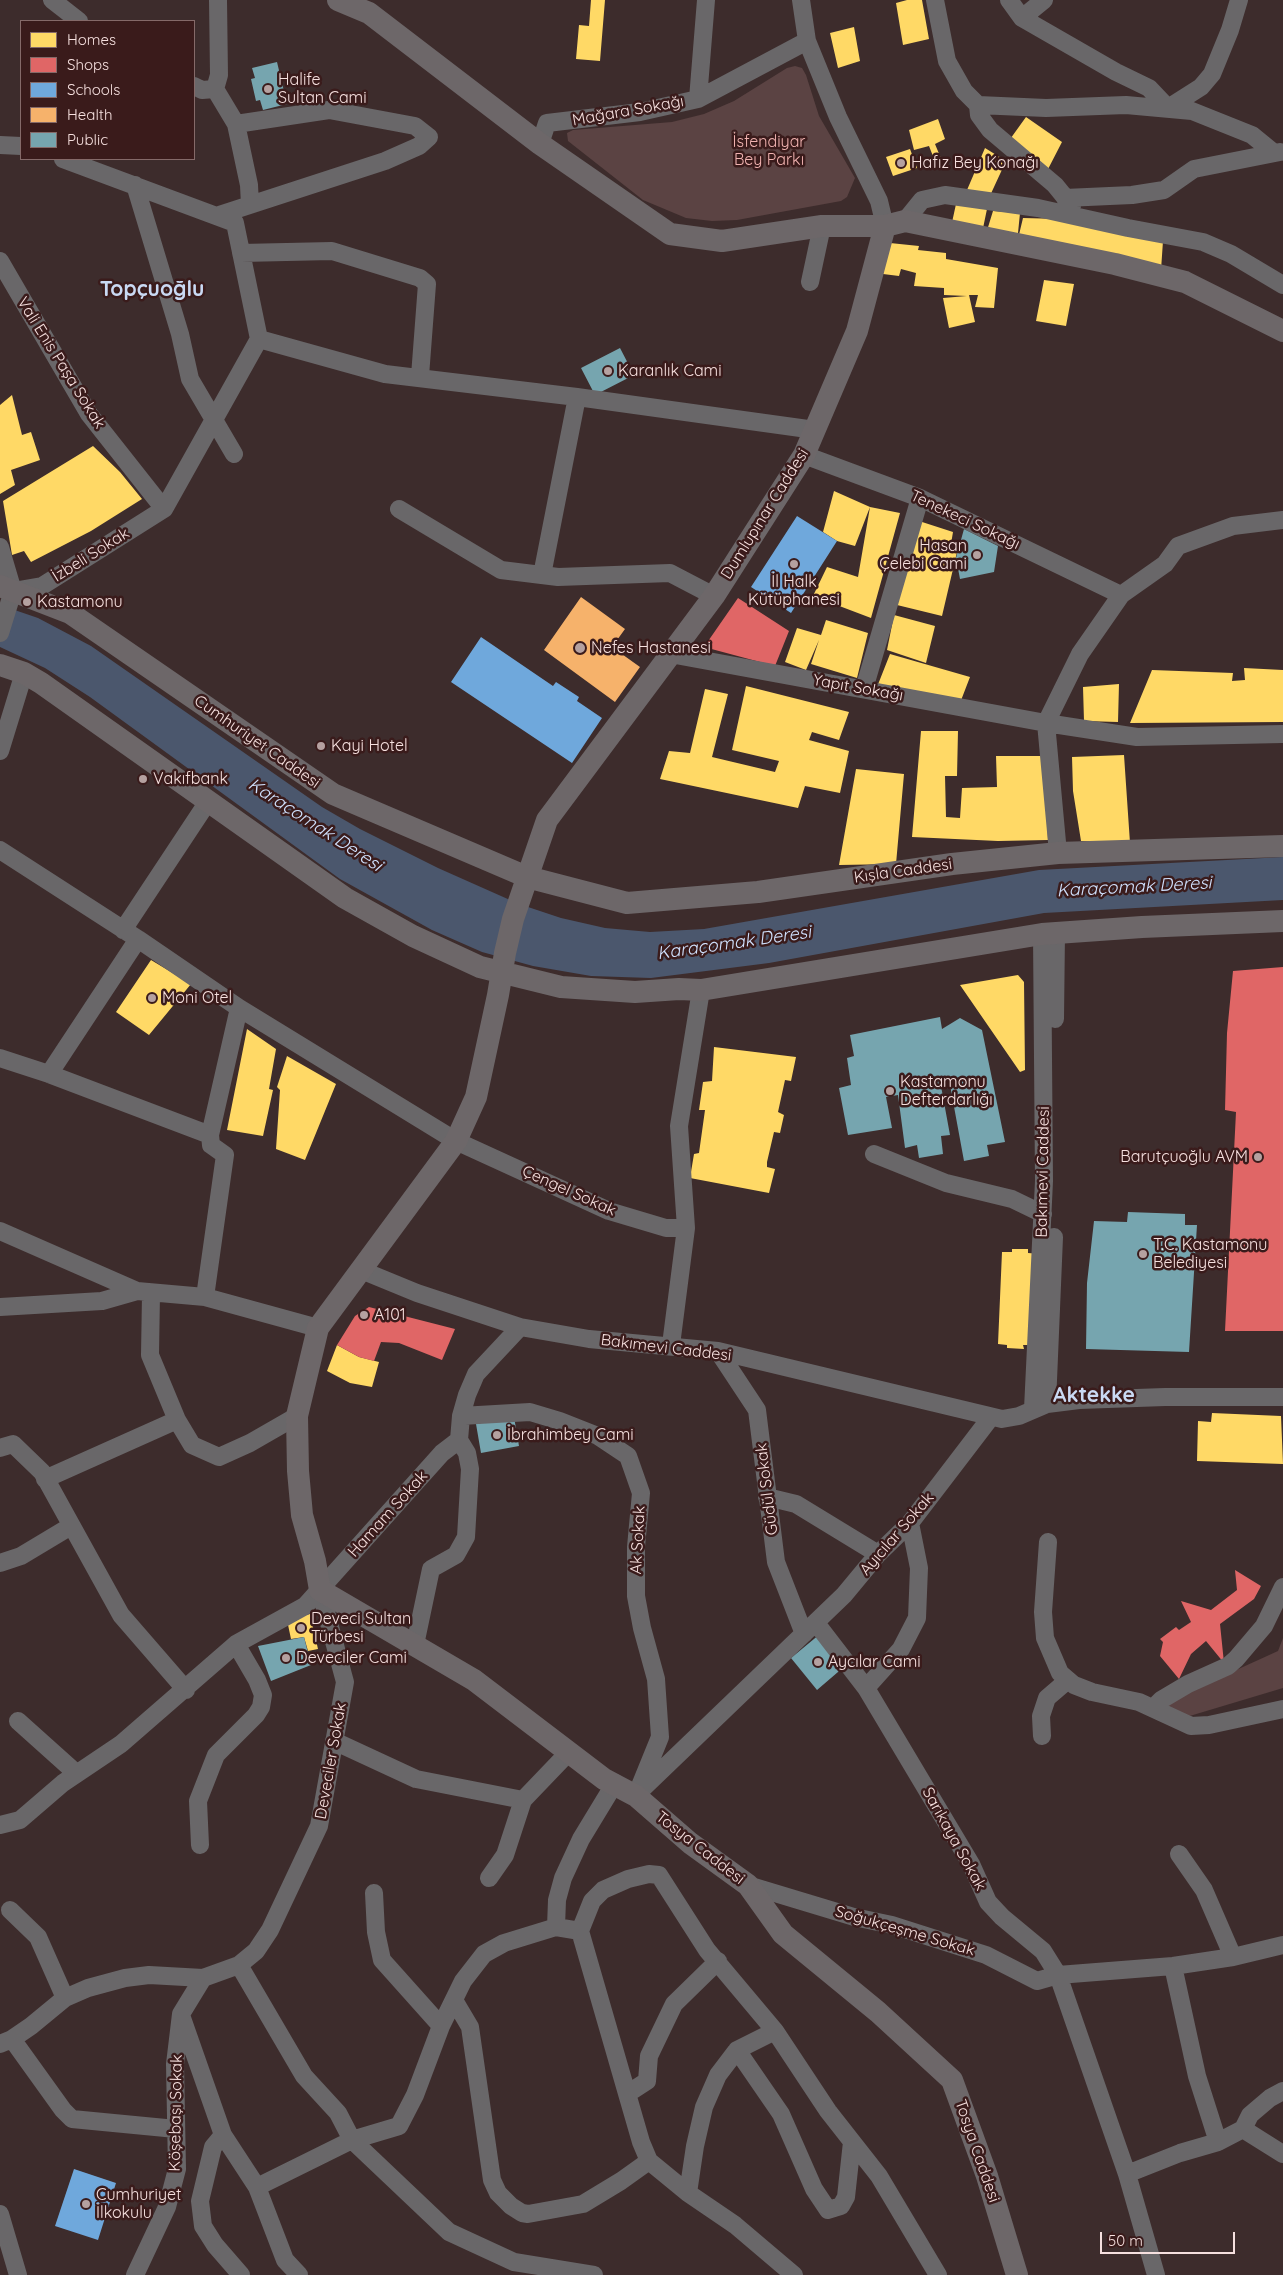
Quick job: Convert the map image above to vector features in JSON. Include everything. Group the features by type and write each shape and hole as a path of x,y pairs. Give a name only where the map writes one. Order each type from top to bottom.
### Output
{"main road":[{"path":"338,0 369,13 540,144 670,234 722,241 822,226 895,223 1115,264 1185,282 1283,331"},
{"name":"Dumlupınar Caddesi","path":"318,1328 456,1141 476,1097 513,919 547,820 714,596 804,455 857,331 895,223"},
{"name":"Cumhuriyet Caddesi","path":"6,589 70,613 333,794 527,877"},
{"path":"0,665 24,673 345,898 413,936 480,967 561,986 635,992 680,989 701,990 1049,934 1283,921"},
{"name":"Kışla Caddesi","path":"527,877 627,903 758,892 952,864 1058,853 1283,846"},
{"path":"318,1328 297,1416 298,1471 302,1516 315,1560 320,1590"},
{"name":"Tosya Caddesi","path":"320,1590 474,1680 604,1779 616,1783 636,1796 690,1843 748,1885 783,1934 955,2076 1017,2275"}],"street":[{"path":"52,0 79,20"},
{"path":"218,0 218,76 215,88 236,124 249,185 250,205"},
{"path":"698,98 706,0"},
{"name":"Dumlupınar Caddesi","path":"801,0 807,41 838,118 879,201 895,223"},
{"path":"934,0 948,61 964,91 978,105 980,114 990,130 1055,185 1080,216"},
{"path":"1009,0 1022,18 1116,72 1149,88 1168,108"},
{"path":"1022,18 1044,0"},
{"path":"1168,108 1201,86 1212,74 1230,30 1235,1"},
{"name":"Mağara Sokağı","path":"540,144 547,123 640,112 698,98 807,41"},
{"path":"195,86 202,90 215,88"},
{"path":"978,105 1046,108 1126,105 1168,108 1192,112 1235,127 1279,152"},
{"path":"216,216 385,161 419,146 430,137 415,126 329,110 236,124"},
{"path":"0,145 20,146"},
{"path":"1065,198 1132,195 1164,190 1194,169 1279,152"},
{"path":"66,160 235,223 259,340 164,509"},
{"path":"135,185 180,334 190,379 234,454"},
{"path":"895,223 922,200 945,195 978,198 1080,216 1128,228 1203,242 1231,254 1283,285"},
{"path":"810,282 822,226"},
{"path":"241,253 332,251 420,278 427,284 420,376"},
{"name":"Vali Enis Paşa Sokak","path":"0,261 89,414 164,509"},
{"path":"259,340 385,374 420,376 815,430"},
{"path":"542,576 577,397"},
{"name":"Tenekeci Sokağı","path":"804,455 920,498 1121,594"},
{"path":"864,689 920,498"},
{"name":"İzbeli Sokak","path":"6,589 42,586 164,509"},
{"path":"399,509 501,570 558,577 670,573 714,596"},
{"path":"1058,853 1046,723 1080,654 1121,594 1165,564 1178,546 1233,526 1283,520"},
{"path":"0,547 6,589 0,633"},
{"name":"Yapıt Sokağı","path":"670,654 1046,723 1137,737 1283,734"},
{"path":"0,751 24,673"},
{"path":"49,1074 207,802"},
{"name":"Çengel Sokak","path":"0,850 130,934 239,1008 456,1141 609,1211 666,1228 686,1228"},
{"path":"1040,1407 1053,1280 1049,934"},
{"name":"Bakımevi Caddesi","path":"1040,1407 1049,934"},
{"path":"671,1346 686,1228 679,1126 701,990"},
{"path":"205,1297 226,1155 211,1145 210,1135 239,1008"},
{"path":"0,1058 49,1074 210,1135"},
{"path":"874,1154 946,1183 1012,1199 1043,1214"},
{"path":"0,1231 144,1293"},
{"name":"Bakımevi Caddesi","path":"361,1270 417,1293 520,1327 589,1339 718,1351 1002,1419 1018,1416 1040,1407 1079,1400 1165,1397 1283,1397"},
{"path":"144,1293 150,1355 177,1420 192,1445 219,1457 250,1443 297,1416"},
{"path":"0,1307 102,1301 144,1293 205,1297 318,1328"},
{"path":"415,1645 431,1569 456,1554 466,1537 470,1469 468,1453 458,1440 461,1416 476,1374 520,1327"},
{"name":"Güdül Sokak","path":"718,1351 757,1410 776,1562 810,1629"},
{"name":"Ak Sokak","path":"461,1416 530,1412 598,1436 628,1456 641,1493 636,1547 636,1596 642,1628 656,1679 660,1736 636,1796"},
{"name":"Ayıcılar Sokak","path":"636,1796 844,1595 878,1554 910,1524 991,1417"},
{"path":"45,1479 177,1420"},
{"name":"Hamam Sokak","path":"0,1825 20,1820 76,1773 121,1744 186,1690 236,1644 305,1606 442,1453 458,1440"},
{"path":"4,1442 42,1472 120,1615 186,1690"},
{"path":"768,1497 796,1504 878,1554"},
{"path":"810,1629 866,1688 900,1649 917,1618 919,1568 910,1524"},
{"path":"0,1563 21,1556 71,1526"},
{"path":"1048,1542 1043,1612 1045,1638 1060,1673 1068,1680 1092,1692 1139,1702 1191,1726 1280,1714"},
{"path":"1153,1708 1161,1700 1188,1684 1228,1666 1236,1659 1264,1626 1283,1587"},
{"name":"Deveciler Sokak","path":"203,1978 239,1965 256,1951 270,1930 320,1826 345,1682 320,1590"},
{"path":"200,1845 198,1801 216,1755 256,1715 261,1706 262,1695 258,1680 236,1644"},
{"path":"1042,1736 1041,1716 1047,1698 1068,1680"},
{"name":"Sarıkaya Sokak","path":"866,1688 971,1864 988,1902 1043,1951 1058,1975 1127,2174 1156,2275"},
{"path":"18,1720 76,1773"},
{"path":"334,1741 416,1779 523,1800"},
{"path":"489,1878 504,1855 523,1800 569,1752"},
{"path":"556,1927 557,1900 563,1878 581,1839 616,1783"},
{"path":"1179,1854 1204,1890 1233,1957"},
{"path":"794,2275 735,2225 688,2193 649,2160 627,2094 580,1931 592,1901 603,1890 628,1879 649,1874 659,1875 707,1950 775,2031 828,2111 879,2176 938,2275"},
{"name":"Soğukçeşme Sokak","path":"748,1885 854,1917 892,1925 986,1955 1037,1981 1058,1975 1173,1966 1233,1957 1283,1945"},
{"path":"374,1893 376,1932 382,1960 441,2026"},
{"path":"10,1910 38,1937 65,1998"},
{"path":"257,2187 352,2140 399,2126 415,2095 441,2026 463,1981 484,1954 504,1943 556,1927 580,1931"},
{"path":"627,2094 647,2081 649,2056 674,2004 718,1961"},
{"path":"239,1965 304,2076 338,2113 352,2140 449,2232 514,2262 594,2275"},
{"path":"1173,1966 1198,2076 1218,2142"},
{"path":"176,2129 72,2119 6,2042 65,1998 88,1988 125,1978 149,1975 203,1978"},
{"name":"Köşebaşı Sokak","path":"134,2275 167,2208 177,2169 175,2064 181,2014 203,1978"},
{"path":"454,2000 470,2027 492,2180 498,2193 511,2206 522,2213 528,2214 582,2204 621,2181 649,2160"},
{"path":"181,2014 223,2135 257,2187 285,2260 299,2275"},
{"path":"688,2193 695,2146 704,2106 718,2075 737,2050 775,2031"},
{"path":"737,2050 781,2114 814,2189 828,2210 841,2206 846,2197 852,2142"},
{"path":"1127,2174 1180,2153 1218,2142 1243,2129 1250,2115 1270,2098 1283,2091"},
{"path":"1243,2129 1283,2154"},
{"path":"223,2135 213,2147 200,2201 203,2226 215,2245 241,2275"},
{"path":"0,2214 18,2275"}],"green space":[{"name":"İsfendiyar Bey Parkı","path":"795,66 802,68 806,75 819,116 855,178 847,197 841,201 737,220 712,221 686,218 643,200 568,141 567,133 573,130 672,122 704,114 734,101 787,68"},
{"path":"1283,1638 1283,1688 1183,1718 1169,1708 1166,1702 1278,1651"}],"water":[{"name":"Karaçomak Deresi","path":"0,605 38,618 91,646 322,807 360,829 438,868 519,904 561,918 605,928 650,932 704,929 1039,870 1283,857 1283,900 1044,913 769,963 651,978 591,976 533,966 482,952 432,930 340,879 90,697 45,668 0,647"}],"building: Homes":[{"path":"591,0 605,0 600,61 576,59 579,25 589,26"},
{"path":"907,0 922,0 929,39 903,45 896,3"},
{"path":"854,27 860,61 838,68 830,33"},
{"path":"1026,117 1062,142 1046,173 1008,142"},
{"path":"938,119 945,139 935,144 942,161 936,164 929,146 914,150 909,130"},
{"path":"985,148 1006,161 988,200 967,190"},
{"name":"Hafız Bey Konağı","path":"910,149 917,168 893,176 886,157"},
{"path":"956,204 987,209 982,233 951,227"},
{"path":"993,211 1020,213 1017,243 985,237"},
{"path":"1023,218 1061,219 1163,241 1161,270 1017,243"},
{"path":"890,243 919,246 918,250 946,253 946,259 998,268 994,308 975,307 978,295 969,295 975,322 949,328 943,298 967,296 944,295 944,288 914,286 916,273 901,269 899,276 883,274"},
{"path":"1044,280 1074,284 1066,326 1036,321"},
{"path":"12,395 22,435 31,432 40,460 11,470 15,485 0,494 0,405"},
{"path":"93,446 120,472 142,499 91,531 31,562 24,551 12,555 3,501"},
{"path":"834,491 870,507 855,546 837,541 823,532"},
{"path":"870,507 900,513 871,618 813,596 827,567 858,577"},
{"path":"919,521 953,532 950,550 957,552 942,616 897,605"},
{"path":"894,615 935,626 926,663 887,650"},
{"path":"826,620 868,633 857,678 811,664 819,640 806,670 785,662 797,628 821,635"},
{"path":"890,654 970,677 960,703 877,687"},
{"path":"1244,668 1283,670 1283,722 1130,723 1152,670 1233,673 1232,681 1245,680"},
{"path":"1119,684 1118,722 1084,721 1083,687"},
{"path":"746,686 849,712 839,740 812,732 809,740 849,751 840,793 805,786 798,808 660,779 669,751 690,753 705,689 728,694 712,757 775,772 779,761 732,750"},
{"path":"921,731 958,731 957,776 945,776 946,817 960,818 962,788 997,787 996,756 1045,756 1048,840 998,841 912,837"},
{"path":"1124,755 1130,843 1081,841 1073,791 1072,757"},
{"path":"856,769 904,774 896,864 839,865"},
{"name":"Moni Otel","path":"151,960 191,984 149,1035 116,1012"},
{"path":"1018,975 1024,982 1025,1070 1020,1072 960,985"},
{"path":"247,1029 276,1049 269,1089 273,1090 263,1136 227,1130"},
{"path":"714,1047 796,1057 791,1081 785,1080 778,1112 784,1115 780,1133 774,1132 767,1162 767,1167 775,1169 769,1193 690,1178 694,1154 699,1153 705,1110 699,1110 703,1082 712,1081"},
{"path":"287,1056 336,1084 305,1160 276,1149 280,1090 277,1087"},
{"path":"1012,1249 1028,1249 1028,1253 1041,1254 1036,1345 1023,1345 1024,1349 1007,1348 1007,1345 998,1344 1002,1252 1012,1252"},
{"path":"337,1345 359,1357 379,1362 372,1387 350,1383 327,1371"},
{"path":"1212,1413 1281,1416 1283,1464 1197,1461 1198,1421 1211,1422"},
{"name":"Deveci Sultan Türbesi","path":"310,1614 318,1649 308,1651 304,1637 291,1639 287,1620"}],"building: Shops":[{"path":"738,598 789,631 775,666 704,647"},
{"name":"Barutçuoğlu AVM","path":"1283,967 1283,1331 1225,1331 1236,1112 1225,1110 1227,1033 1233,971"},
{"path":"369,1307 455,1329 442,1360 399,1343 381,1342 374,1361 359,1357 337,1345 355,1316"},
{"path":"1235,1570 1261,1586 1254,1599 1220,1624 1224,1663 1206,1641 1191,1654 1179,1679 1160,1656 1163,1642 1160,1639 1176,1627 1179,1630 1191,1622 1181,1601 1211,1610 1237,1590"}],"building: Schools":[{"name":"İl Halk Kütüphanesi","path":"797,516 837,541 791,613 751,587"},
{"path":"481,637 553,686 556,682 579,697 577,701 602,718 572,763 451,682"},
{"name":"Cumhuriyet İlkokulu","path":"74,2169 116,2183 98,2240 55,2226"}],"building: Health":[{"name":"Nefes Hastanesi","path":"581,597 625,629 612,647 640,667 615,702 544,650"}],"building: Public":[{"name":"Halife Sultan Cami","path":"277,62 287,104 263,110 260,100 256,101 251,79 255,78 252,68"},
{"name":"Karanlık Cami","path":"620,348 634,375 595,395 581,368"},
{"name":"Hasan Çelebi Cami","path":"964,529 998,546 994,572 960,579 956,558"},
{"name":"Kastamonu Defterdarlığı","path":"940,1017 942,1029 960,1018 982,1030 1005,1142 987,1145 989,1156 964,1161 950,1085 941,1086 950,1135 941,1136 943,1154 919,1158 917,1145 905,1148 898,1095 886,1097 892,1128 848,1135 839,1088 851,1085 847,1058 854,1056 850,1035"},
{"name":"T.C. Kastamonu Belediyesi","path":"1128,1212 1185,1214 1185,1225 1197,1225 1189,1352 1086,1349 1087,1283 1094,1221 1127,1222"},
{"name":"İbrahimbey Cami","path":"514,1417 519,1446 481,1453 476,1424"},
{"name":"Aycılar Cami","path":"820,1634 845,1666 817,1690 791,1658"},
{"name":"Deveciler Cami","path":"304,1637 311,1665 271,1681 258,1646"}],"place":[{"name":"Halife Sultan Cami","path":"268,89"},
{"name":"Hafız Bey Konağı","path":"901,163"},
{"name":"Karanlık Cami","path":"608,371"},
{"name":"Hasan Çelebi Cami","path":"977,555"},
{"name":"İl Halk Kütüphanesi","path":"794,564"},
{"name":"Kastamonu","path":"27,602"},
{"name":"Nefes Hastanesi","path":"580,648"},
{"name":"Kayi Hotel","path":"321,746"},
{"name":"Vakıfbank","path":"143,779"},
{"name":"Moni Otel","path":"152,998"},
{"name":"Kastamonu Defterdarlığı","path":"890,1091"},
{"name":"Barutçuoğlu AVM","path":"1258,1157"},
{"name":"T.C. Kastamonu Belediyesi","path":"1143,1254"},
{"name":"A101","path":"364,1315"},
{"name":"İbrahimbey Cami","path":"497,1435"},
{"name":"Deveci Sultan Türbesi","path":"301,1628"},
{"name":"Deveciler Cami","path":"286,1658"},
{"name":"Aycılar Cami","path":"818,1662"},
{"name":"Cumhuriyet İlkokulu","path":"86,2204"}],"district":[{"name":"Topçuoğlu","path":"152,290"},
{"name":"Aktekke","path":"1094,1396"}]}
